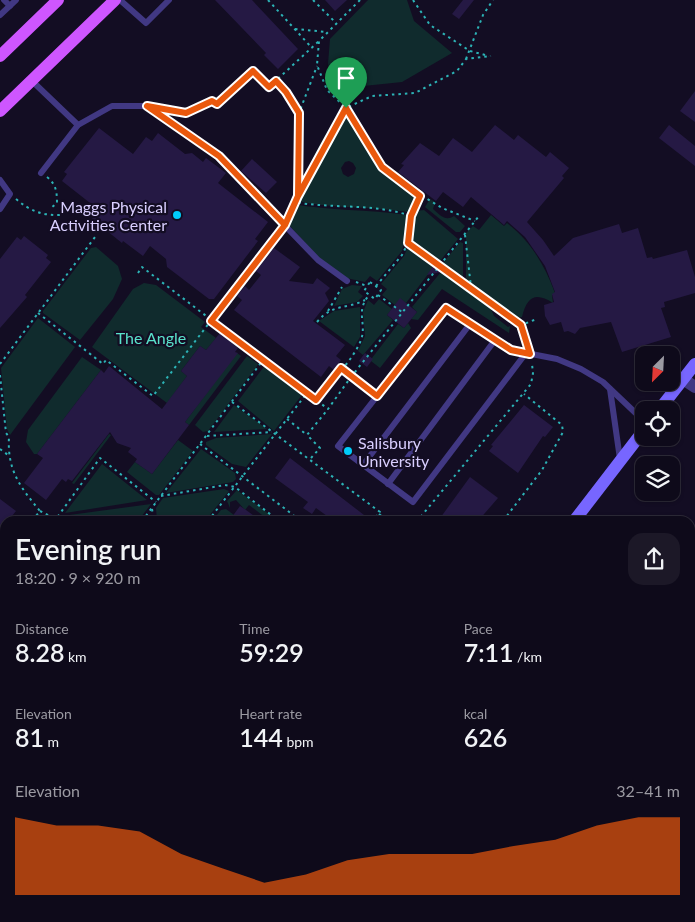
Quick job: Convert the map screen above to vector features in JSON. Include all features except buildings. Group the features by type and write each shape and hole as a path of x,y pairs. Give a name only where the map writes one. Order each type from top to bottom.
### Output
{"main road":[{"path":"2,51 56,0"},
{"path":"0,111 115,0"}],"street":[{"path":"666,401 695,364"},
{"path":"684,379 695,387"},
{"path":"578,516 635,442"}],"lane":[{"path":"4,0 10,6"},
{"path":"0,15 16,0"},
{"path":"120,0 146,23 169,0"},
{"path":"31,80 78,125"},
{"path":"41,173 78,125 112,106 147,106 219,156 318,260 347,281"},
{"path":"0,180 10,194 0,209"},
{"path":"528,354 413,502 338,446 446,308 511,350 557,359 581,369 610,389 635,412"},
{"path":"363,465 470,324"},
{"path":"388,484 495,340"},
{"path":"610,389 620,461"}],"path":[{"path":"268,0 312,48"},
{"path":"313,0 336,24"},
{"path":"167,109 186,113 212,101 217,104 253,71 269,87 312,48 360,0"},
{"path":"413,0 430,25 470,51 491,56 466,60"},
{"path":"38,313 103,364 106,360 154,396 285,225 294,202 346,108 372,96 415,93 457,71 466,60 483,15 493,0"},
{"path":"294,29 328,32"},
{"path":"298,196 299,113 318,65 319,41"},
{"path":"318,65 327,90 346,108 382,167 420,196 442,208 475,221"},
{"path":"276,81 286,92 299,113"},
{"path":"41,173 54,183 57,203 51,208"},
{"path":"10,194 27,208 47,216 62,215"},
{"path":"376,286 402,255 408,243 411,216 420,196"},
{"path":"294,202 319,207 376,209 411,216"},
{"path":"307,435 479,216"},
{"path":"464,235 471,287"},
{"path":"0,364 95,237"},
{"path":"408,243 521,325 533,379 524,394 459,468 421,516"},
{"path":"138,273 142,267 328,409"},
{"path":"317,322 328,311 347,281 361,282 367,286"},
{"path":"370,282 376,286 381,290 375,299 364,291 370,282"},
{"path":"316,400 361,339 361,310 369,295"},
{"path":"378,295 402,312"},
{"path":"328,311 336,307 356,305 365,300"},
{"path":"521,325 537,319"},
{"path":"146,516 263,360"},
{"path":"341,368 377,396"},
{"path":"0,375 6,433 10,437 8,455 19,486 40,511 51,516"},
{"path":"212,516 307,393"},
{"path":"507,516 542,470 563,432 562,426 524,394"},
{"path":"232,402 380,512 379,514 382,516"},
{"path":"287,418 320,448 310,459"},
{"path":"207,436 272,432"},
{"path":"200,444 293,516"},
{"path":"0,449 8,455"},
{"path":"57,516 100,458 156,502"},
{"path":"161,496 225,485 234,487 272,516"},
{"path":"152,508 153,516"},
{"path":"36,516 40,511"}],"green space":[{"path":"368,0 407,0 414,21 452,53 402,82 354,87 332,77 328,64 330,39"},
{"path":"345,110 349,112 368,136 389,174 417,196 408,212 311,204 297,201 296,198 316,151","holes":["345,162 353,163 356,168 354,174 348,177 343,174 341,168"]},
{"path":"430,199 435,202 433,209 440,215 445,218 454,216 465,226 460,232 456,232 425,207"},
{"path":"292,204 406,215 410,221 402,251 377,281 370,276 365,282 346,278 327,266 286,222"},
{"path":"424,210 458,239 440,261 438,259 435,262 409,242 416,211"},
{"path":"491,215 504,226 507,223 516,230 536,254 555,293 552,295 553,303 542,298 533,298 527,304 522,317 511,319 466,287 466,233 473,226 479,230"},
{"path":"460,242 463,243 463,281 461,282 444,269 446,266 443,263"},
{"path":"408,246 433,266 406,303 400,299 395,305 382,295 387,289 381,284 404,256"},
{"path":"96,247 118,266 122,279 113,299 80,340 43,313 43,311 91,248"},
{"path":"441,272 491,309 494,316 508,327 510,326 509,333 442,289 418,320 411,319 417,312 412,307"},
{"name":"The Angle","path":"144,283 156,285 205,322 201,327 216,338 206,350 200,346 181,371 187,376 167,403 92,347 133,289"},
{"path":"352,285 362,286 358,292 363,296 357,302 334,306 342,289"},
{"path":"379,299 392,309 387,315 393,320 363,355 358,351 365,336 363,312 368,300 374,305"},
{"path":"360,307 360,337 354,347 319,321 334,311"},
{"path":"38,318 75,347 10,435 7,429 1,368"},
{"path":"408,323 411,328 380,368 371,361 398,324 404,328"},
{"path":"237,353 241,356 189,425 185,422"},
{"path":"247,356 258,364 257,366 208,431 203,432 195,425"},
{"path":"82,357 101,370 37,454 34,454 26,442 28,430"},
{"path":"269,363 301,388 302,395 274,431 238,401 266,364"},
{"path":"234,405 267,429 214,432"},
{"path":"109,434 111,435 74,484 72,483"},
{"path":"272,434 246,467 232,464 206,445 206,442 216,438"},
{"path":"178,440 193,451 159,495 156,495 127,472 135,462 152,474"},
{"path":"201,449 235,473 236,479 233,482 166,493"},
{"path":"102,464 147,500 65,513 99,468"},
{"path":"224,489 229,491 209,516 157,516 156,508 163,498"},
{"path":"237,490 271,516 263,516 249,505 245,510 236,500 230,502 230,508 227,501"},
{"path":"151,504 142,516 62,516"},
{"path":"226,509 234,515 216,516 221,510"}],"place":[{"name":"Maggs Physical Activities Center","path":"177,215"},
{"name":"Salisbury University","path":"348,451"}],"route":[{"path":"346,108 337,121 298,196 294,202 285,225 219,156 147,106 186,113 212,101 217,104 253,71 269,87 276,81 286,92 299,113 298,196 285,225 211,321 316,400 341,368 377,396 446,308 511,350 530,354 521,325 408,243 411,216 420,196 382,167 346,108"}]}
